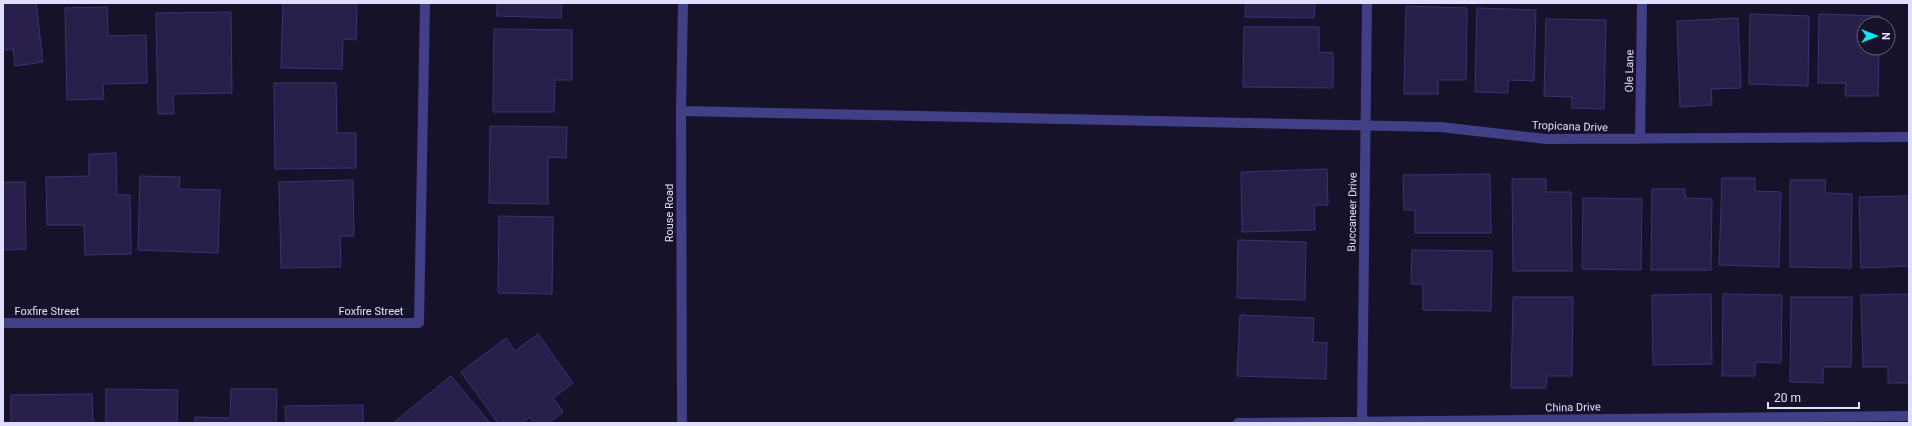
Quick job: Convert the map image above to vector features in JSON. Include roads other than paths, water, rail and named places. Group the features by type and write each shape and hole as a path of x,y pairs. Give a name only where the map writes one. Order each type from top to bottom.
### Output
{"street":[{"name":"Foxfire Street","path":"3,323 419,323 425,3"},
{"name":"Rouse Road","path":"682,423 681,111 683,3"},
{"name":"Buccaneer Drive","path":"1362,421 1367,3"},
{"name":"Ole Lane","path":"1640,139 1642,3"},
{"name":"Tropicana Drive","path":"681,111 1440,127 1546,139 1909,137"},
{"name":"China Drive","path":"1238,423 1909,416"}]}
